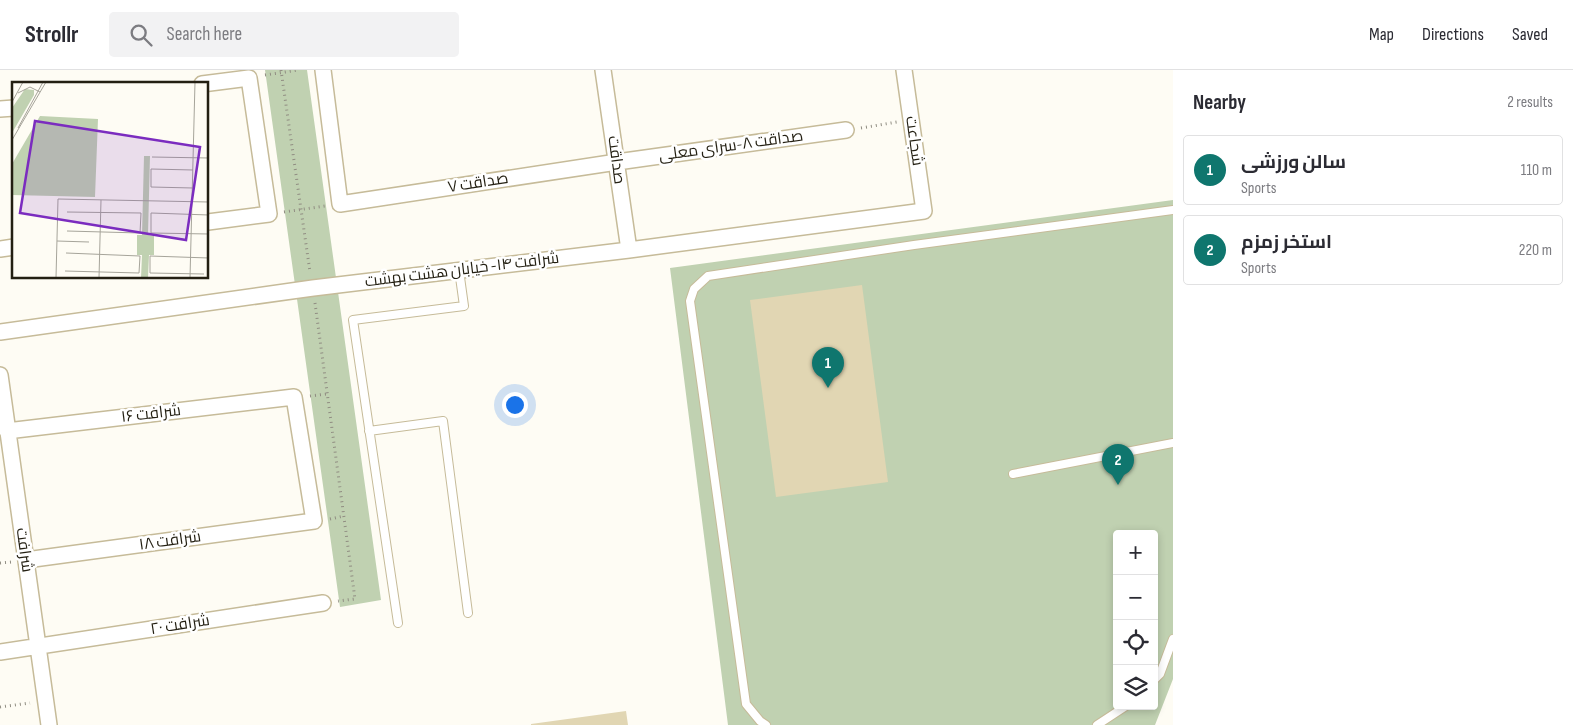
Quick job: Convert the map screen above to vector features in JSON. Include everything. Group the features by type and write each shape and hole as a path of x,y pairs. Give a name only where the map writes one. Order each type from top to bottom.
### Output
{"street":[{"path":"323,70 340,204"},
{"name":"صداقت","path":"603,70 629,250"},
{"name":"شجاعت","path":"904,70 924,211"},
{"path":"209,83 249,78 269,214 209,222"},
{"name":"صداقت ۸-سرای معلی","path":"617,162 846,130"},
{"name":"صداقت ۷","path":"340,204 617,162"},
{"name":"شرافت ۱۴- خیابان هشت بهشت","path":"0,332 313,288 629,250 924,211"},
{"name":"شرافت","path":"0,375 49,725"},
{"name":"شرافت ۱۶","path":"7,431 294,397 314,521"},
{"name":"شرافت ۱۸","path":"26,560 314,521"},
{"name":"شرافت ۲۰","path":"0,652 323,603"}],"lane":[{"path":"766,725 760,721 746,704 690,301 694,289 708,276 914,245 1173,210"},
{"path":"398,623 353,320 464,306 459,270"},
{"path":"369,430 444,421 468,614"},
{"path":"1013,474 1173,443"},
{"path":"1158,676 1173,639"},
{"path":"1098,725 1120,710"}],"path":[{"path":"249,78 281,71 299,70"},
{"path":"281,71 302,209 355,599 323,603"},
{"path":"846,130 910,120"},
{"path":"269,214 340,204"},
{"path":"0,707 45,701"}],"green space":[{"path":"265,70 307,70 381,600 340,607"},
{"path":"1173,200 1173,679 1155,725 728,725 670,268"}],"building":[{"path":"862,285 888,482 776,497 750,300"},
{"path":"626,711 628,725 531,725 531,724"}],"place":[{"name":"سالن ورزشی","path":"828,388"},
{"name":"استخر زمزم","path":"1118,485"}]}
